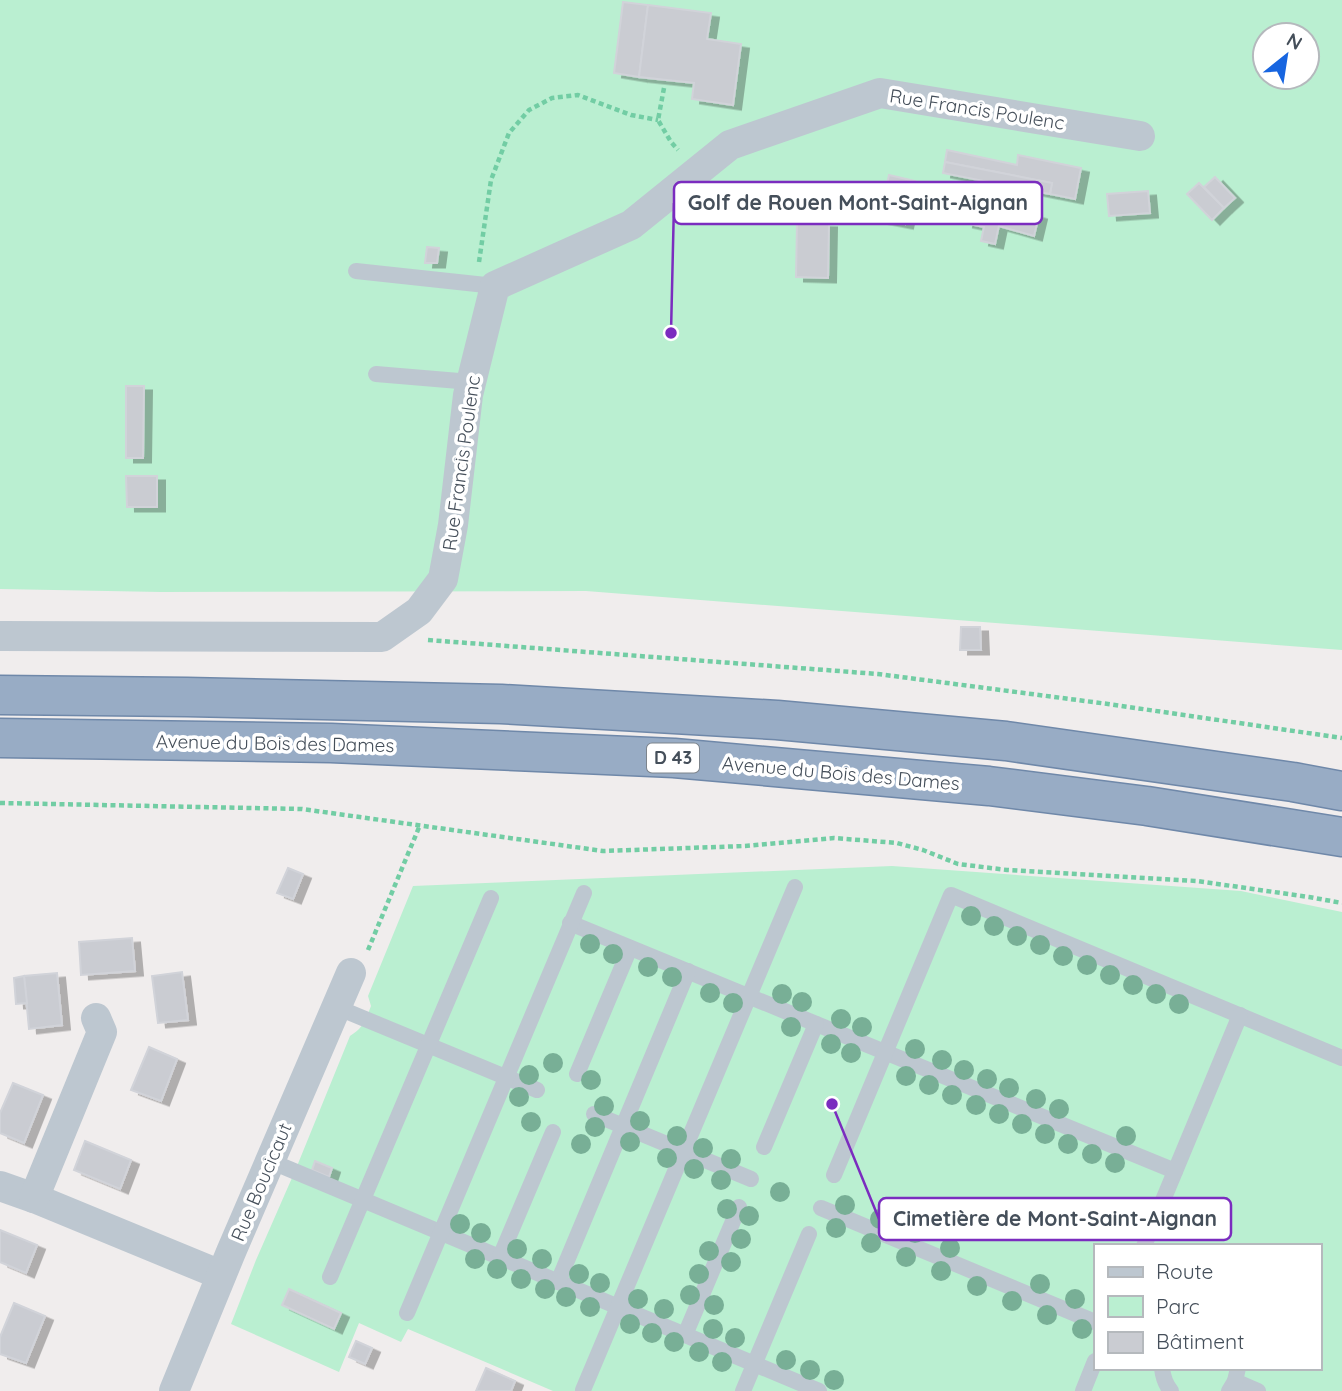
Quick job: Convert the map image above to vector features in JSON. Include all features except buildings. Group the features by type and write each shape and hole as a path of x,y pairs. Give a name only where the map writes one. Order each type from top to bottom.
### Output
{"highway":[{"name":"D 43","path":"0,695 501,704 778,720 1006,741 1342,791"},
{"name":"Avenue du Bois des Dames","path":"0,738 331,743 674,758 989,786 1147,806 1342,837"}],"street":[{"name":"Rue Francis Poulenc","path":"382,637 419,611 443,579 453,525 468,395 495,286 631,225 730,145 880,93 1140,136"},
{"path":"0,636 382,637"},
{"name":"Rue Boucicaut","path":"174,1391 351,973"},
{"path":"34,1198 102,1032 96,1018"},
{"path":"0,1186 221,1275"}],"lane":[{"path":"356,271 495,286"},
{"path":"376,374 471,382"},
{"path":"583,1390 795,887"},
{"path":"407,1312 584,893"},
{"path":"834,1175 951,895 1342,1058"},
{"path":"330,1277 491,898"},
{"path":"570,923 1175,1171"},
{"path":"577,1074 630,948"},
{"path":"558,1282 688,971"},
{"path":"336,1007 537,1090"},
{"path":"1145,1244 1240,1015"},
{"path":"764,1147 816,1024"},
{"path":"594,1114 751,1179"},
{"path":"500,1257 553,1132"},
{"path":"271,1161 819,1391"},
{"path":"685,1335 739,1207"},
{"path":"821,1208 1094,1322"},
{"path":"743,1391 809,1234"},
{"path":"1083,1391 1094,1364"},
{"path":"1162,1370 1171,1391"},
{"path":"1234,1380 1258,1391"}],"path":[{"path":"664,88 658,120 671,142 698,171"},
{"path":"495,286 480,274 479,264 491,180 509,132 529,110 552,98 578,95 631,115 658,120"},
{"path":"382,637 878,674 1342,738"},
{"path":"0,803 302,809 603,851 745,846 834,838 897,843 958,864 1007,870 1197,881 1342,903"},
{"path":"351,973 364,960 420,825"}],"green space":[{"path":"0,0 1342,0 1342,650 586,591 161,592 0,589"},
{"path":"892,866 1241,891 1342,912 1342,1391 553,1391 408,1329 401,1342 359,1323 339,1372 231,1324 350,1036 361,1027 367,1016 371,1006 368,996 413,886"}],"place":[{"name":"Golf de Rouen Mont-Saint-Aignan","path":"671,333"},
{"name":"Cimetière de Mont-Saint-Aignan","path":"832,1104"}]}
